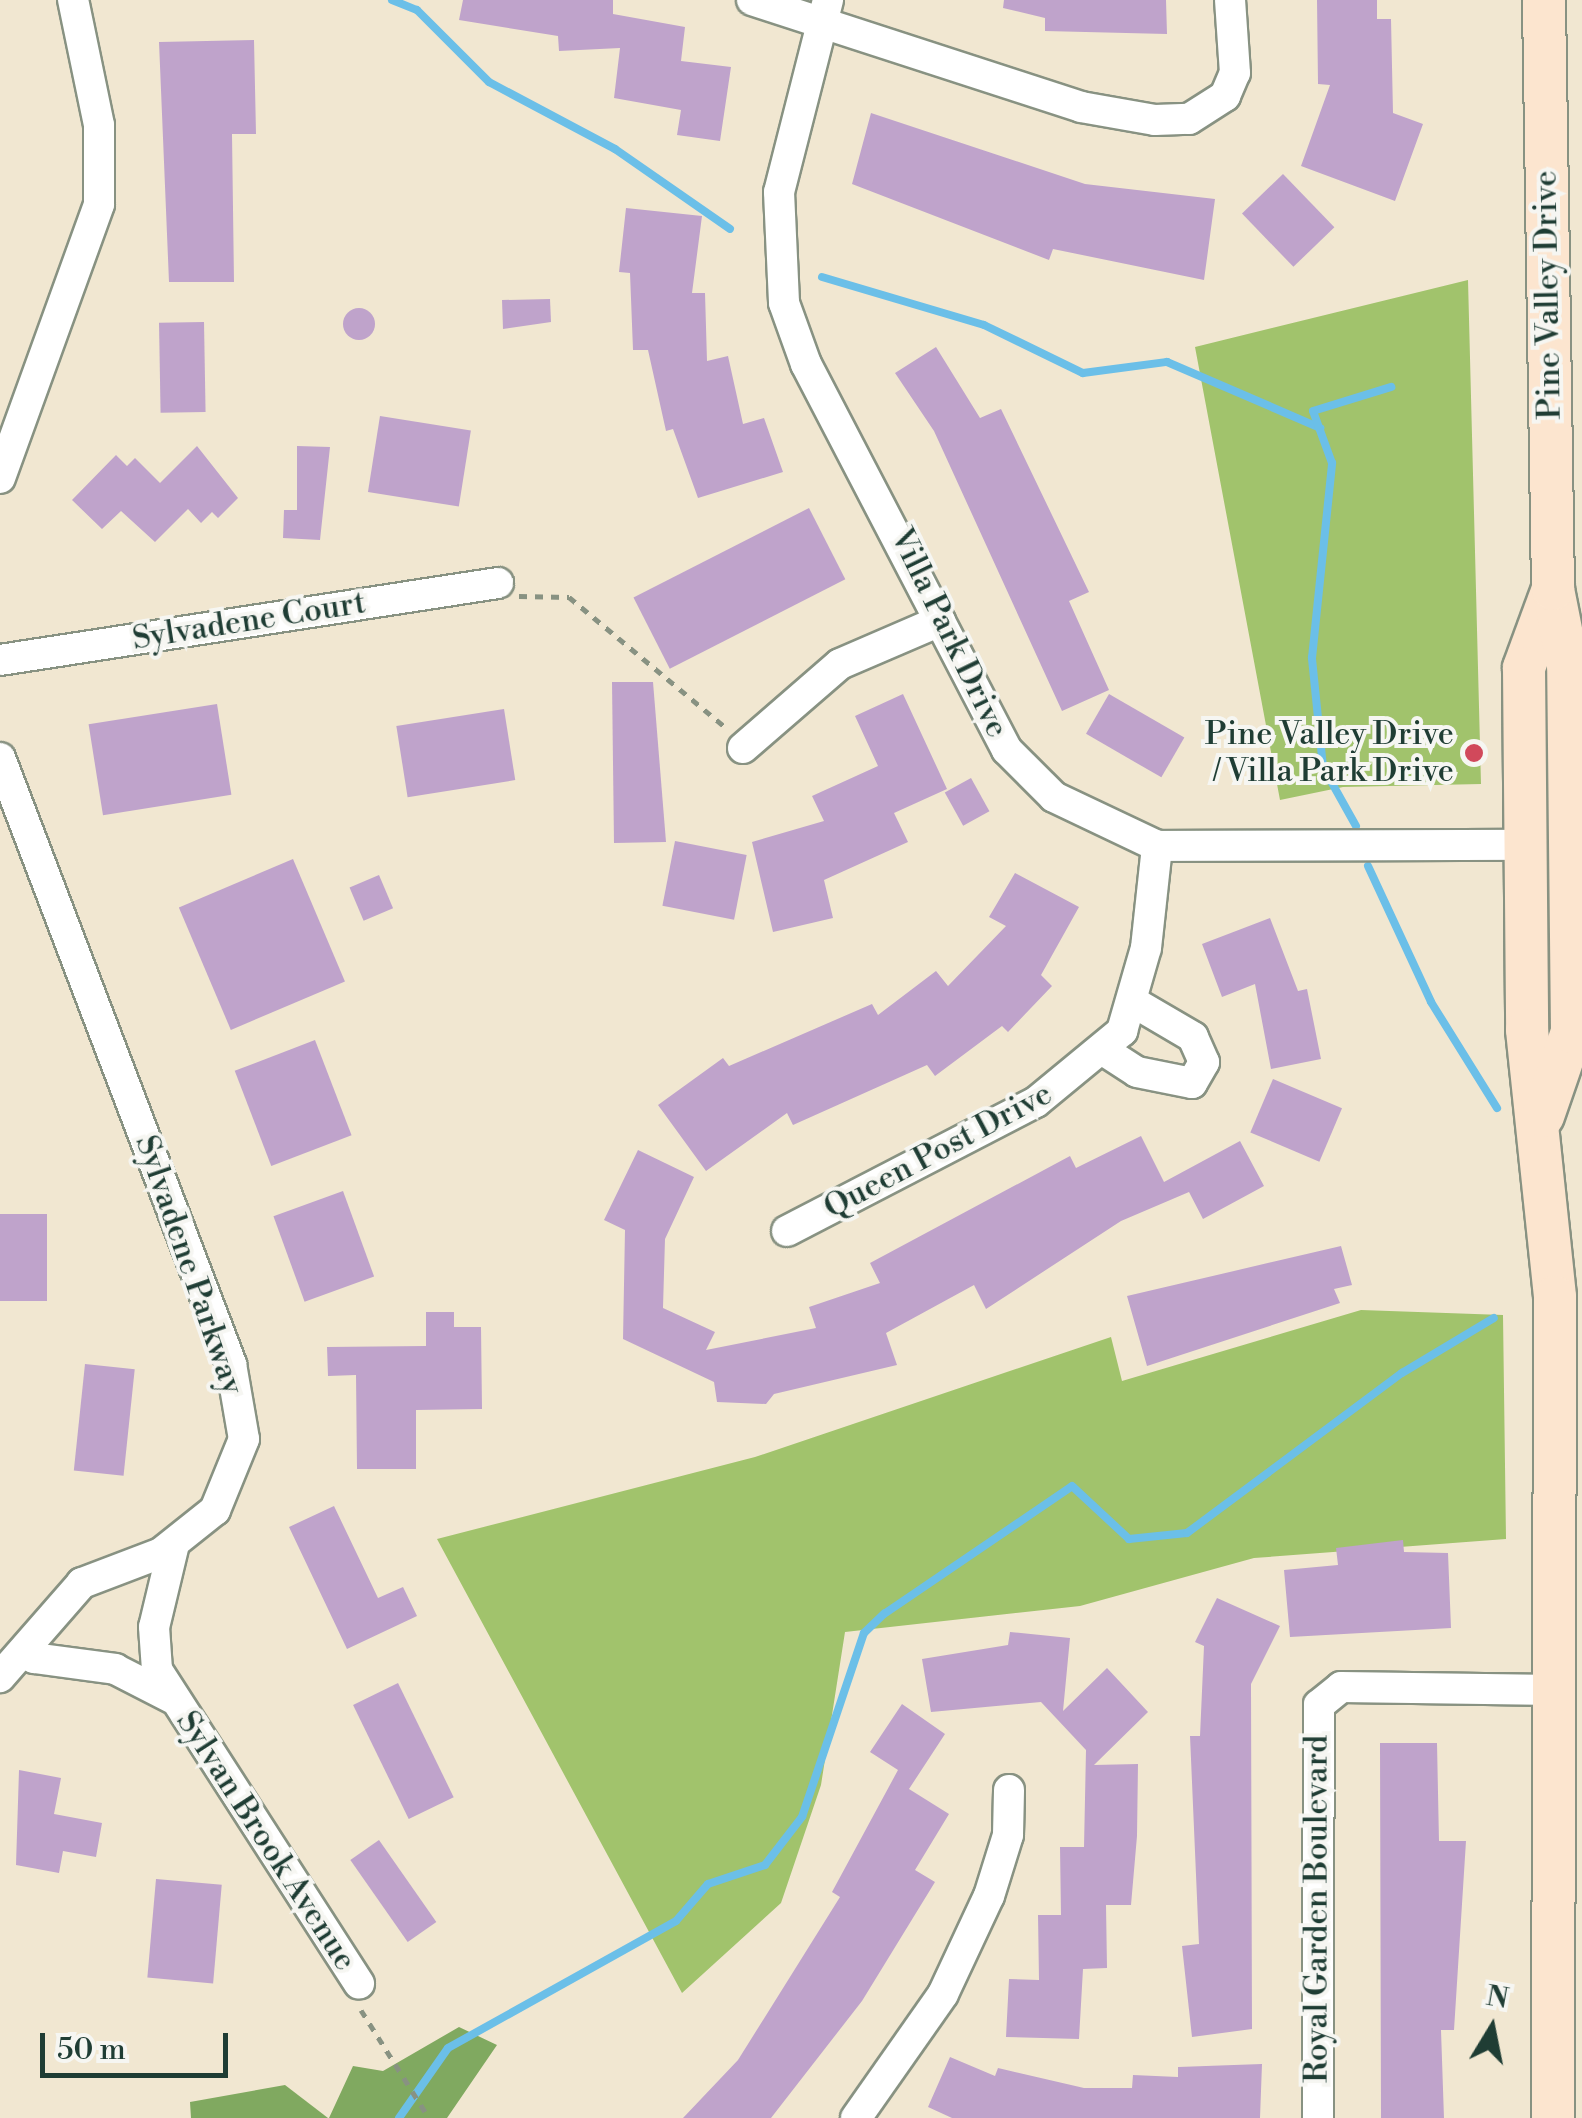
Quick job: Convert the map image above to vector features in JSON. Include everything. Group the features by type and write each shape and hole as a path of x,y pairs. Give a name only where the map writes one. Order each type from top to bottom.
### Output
{"main road":[{"name":"Pine Valley Drive","path":"1542,1122 1572,1032 1576,844 1568,665 1553,589 1544,0"},
{"name":"Pine Valley Drive","path":"1553,589 1524,668 1526,1030 1542,1122 1555,1297 1554,2118"},
{"path":"1525,845 1576,844"}],"street":[{"path":"0,478 99,204 99,124 73,0"},
{"path":"752,0 824,12 1113,116 1189,119 1225,96 1234,73 1230,0"},
{"name":"Villa Park Drive","path":"824,12 779,192 778,275 806,364 989,723 1029,776 1098,824 1157,846 1525,845"},
{"name":"Sylvadene Court","path":"0,660 498,583"},
{"path":"743,748 840,664 940,621"},
{"name":"Sylvadene Parkway","path":"0,758 232,1364 239,1465 215,1510 174,1544 82,1583 0,1677"},
{"name":"Queen Post Drive","path":"787,1232 1036,1102 1104,1050 1135,1003 1157,846"},
{"path":"1104,1050 1137,1072 1192,1083 1204,1062 1193,1038 1135,1003"},
{"name":"Sylvan Brook Avenue","path":"174,1544 154,1627 157,1670 359,1983"},
{"name":"Sylvan Brook Avenue","path":"28,1648 34,1658 115,1670 174,1700"},
{"name":"Royal Garden Boulevard","path":"1318,2118 1319,1705 1342,1687 1556,1690"},
{"path":"856,2118 943,1994 994,1881 1010,1790"}],"path":[{"path":"498,583 520,597 569,597 703,701 743,748"},
{"path":"359,1983 361,2010 428,2118"}],"green space":[{"path":"1468,280 1481,784 1343,787 1280,800 1195,347"},
{"path":"1361,1310 1503,1315 1506,1539 1254,1558 1080,1606 845,1632 821,1785 781,1903 682,1993 437,1539 755,1457 1111,1337 1122,1381"},
{"path":"459,2027 497,2045 447,2118 329,2118 353,2066 383,2071"},
{"path":"285,2085 328,2118 191,2118 190,2102"}],"building":[{"path":"463,0 613,0 613,14 685,27 681,61 731,67 720,141 677,135 681,110 614,98 620,48 559,51 558,36 459,20"},
{"path":"1004,0 1166,0 1167,34 1045,31 1045,18 1003,8"},
{"path":"1317,0 1377,0 1377,19 1391,19 1393,113 1423,124 1395,201 1301,166 1330,85 1318,84"},
{"path":"254,40 256,134 232,134 234,282 169,282 159,42"},
{"path":"871,113 1085,184 1215,199 1204,280 1053,249 1049,260 852,184"},
{"path":"1283,174 1334,227 1293,267 1242,214"},
{"path":"626,208 702,216 692,293 705,293 707,361 728,356 743,424 764,418 783,472 698,498 673,429 666,431 648,350 633,350 630,273 619,272"},
{"path":"550,299 551,322 503,329 502,300"},
{"path":"359,308 371,312 375,324 371,336 359,340 347,336 343,324 347,312"},
{"path":"204,322 206,412 161,413 159,323"},
{"path":"936,347 980,418 1001,409 1089,592 1069,601 1109,690 1062,711 934,431 895,373"},
{"path":"380,416 471,430 459,506 368,492"},
{"path":"197,446 238,498 218,518 212,512 201,523 188,509 155,542 121,511 102,529 72,500 116,455 127,466 135,458 160,483"},
{"path":"297,446 330,447 320,540 283,538 284,510 297,510"},
{"path":"809,508 845,579 670,669 633,597"},
{"path":"612,682 653,682 666,842 614,843"},
{"path":"903,694 947,789 894,813 908,842 824,880 833,918 773,932 752,842 824,821 812,796 878,766 855,716"},
{"path":"1109,694 1184,737 1161,777 1086,734"},
{"path":"217,704 231,795 103,815 89,724"},
{"path":"504,709 515,780 408,797 396,726"},
{"path":"971,778 989,811 963,826 945,793"},
{"path":"675,841 747,855 734,920 662,906"},
{"path":"293,859 345,981 231,1030 179,907"},
{"path":"1015,873 1079,907 1041,975 1052,986 1008,1032 1002,1026 935,1076 927,1065 793,1125 787,1113 706,1171 658,1105 723,1058 729,1066 872,1004 878,1015 936,971 948,986 1006,926 989,917"},
{"path":"379,875 393,908 364,921 350,888"},
{"path":"1270,918 1298,991 1307,989 1321,1059 1271,1069 1255,984 1222,997 1202,944"},
{"path":"315,1040 352,1135 271,1166 235,1071"},
{"path":"1273,1079 1342,1108 1319,1162 1250,1132"},
{"path":"1141,1136 1164,1182 1240,1141 1264,1186 1203,1219 1189,1192 1121,1221 986,1309 974,1285 886,1333 897,1365 774,1394 766,1404 717,1402 714,1382 623,1339 625,1230 604,1220 638,1150 694,1177 665,1239 663,1308 715,1332 706,1350 816,1328 809,1307 880,1283 870,1263 1070,1156 1076,1168"},
{"path":"343,1191 374,1277 305,1302 273,1216"},
{"path":"0,1214 47,1214 47,1301 0,1301"},
{"path":"1341,1246 1352,1285 1334,1289 1340,1303 1147,1366 1127,1296"},
{"path":"426,1312 454,1312 454,1327 481,1327 482,1409 416,1410 416,1469 357,1469 356,1375 328,1376 327,1347 426,1346"},
{"path":"85,1364 135,1369 124,1476 74,1470"},
{"path":"334,1506 378,1598 403,1587 417,1616 347,1649 289,1527"},
{"path":"1403,1540 1404,1552 1448,1553 1451,1628 1290,1637 1284,1570 1338,1565 1336,1548"},
{"path":"1217,1598 1280,1626 1251,1684 1252,2029 1192,2037 1182,1946 1199,1944 1190,1736 1200,1736 1204,1646 1195,1642"},
{"path":"1010,1632 1070,1638 1063,1711 1107,1668 1148,1712 1094,1765 1138,1764 1137,1836 1131,1905 1106,1905 1107,1968 1083,1969 1079,2039 1006,2037 1009,1979 1039,1980 1038,1915 1061,1915 1060,1847 1084,1847 1086,1750 1041,1702 931,1712 922,1659 1008,1645"},
{"path":"398,1683 454,1797 409,1819 353,1705"},
{"path":"902,1704 945,1734 909,1789 949,1814 915,1870 935,1882 862,2001 771,2118 683,2118 738,2060 840,1897 832,1892 898,1770 870,1752"},
{"path":"1380,1743 1437,1743 1439,1841 1466,1841 1454,2030 1441,2030 1444,2118 1381,2118"},
{"path":"19,1770 61,1778 54,1814 102,1823 96,1857 63,1851 59,1873 16,1865"},
{"path":"379,1840 436,1922 408,1942 350,1860"},
{"path":"156,1879 222,1885 213,1983 147,1978"},
{"path":"950,2057 995,2076 998,2068 1084,2088 1132,2088 1133,2075 1178,2077 1178,2067 1262,2064 1260,2118 952,2118 928,2107"}],"waterway":[{"path":"392,0 417,10 489,82 615,149 730,229"},
{"path":"822,277 984,325 1083,373 1167,362 1320,428"},
{"path":"1356,826 1323,767 1312,658 1332,463 1313,411 1391,387"},
{"path":"1368,866 1431,1002 1497,1108"},
{"path":"399,2118 448,2048 676,1921 708,1884 765,1865 802,1817 864,1633 884,1614 1072,1486 1129,1539 1187,1533 1402,1373 1494,1318"}],"place":[{"name":"Pine Valley Drive / Villa Park Drive","path":"1474,753"}]}
